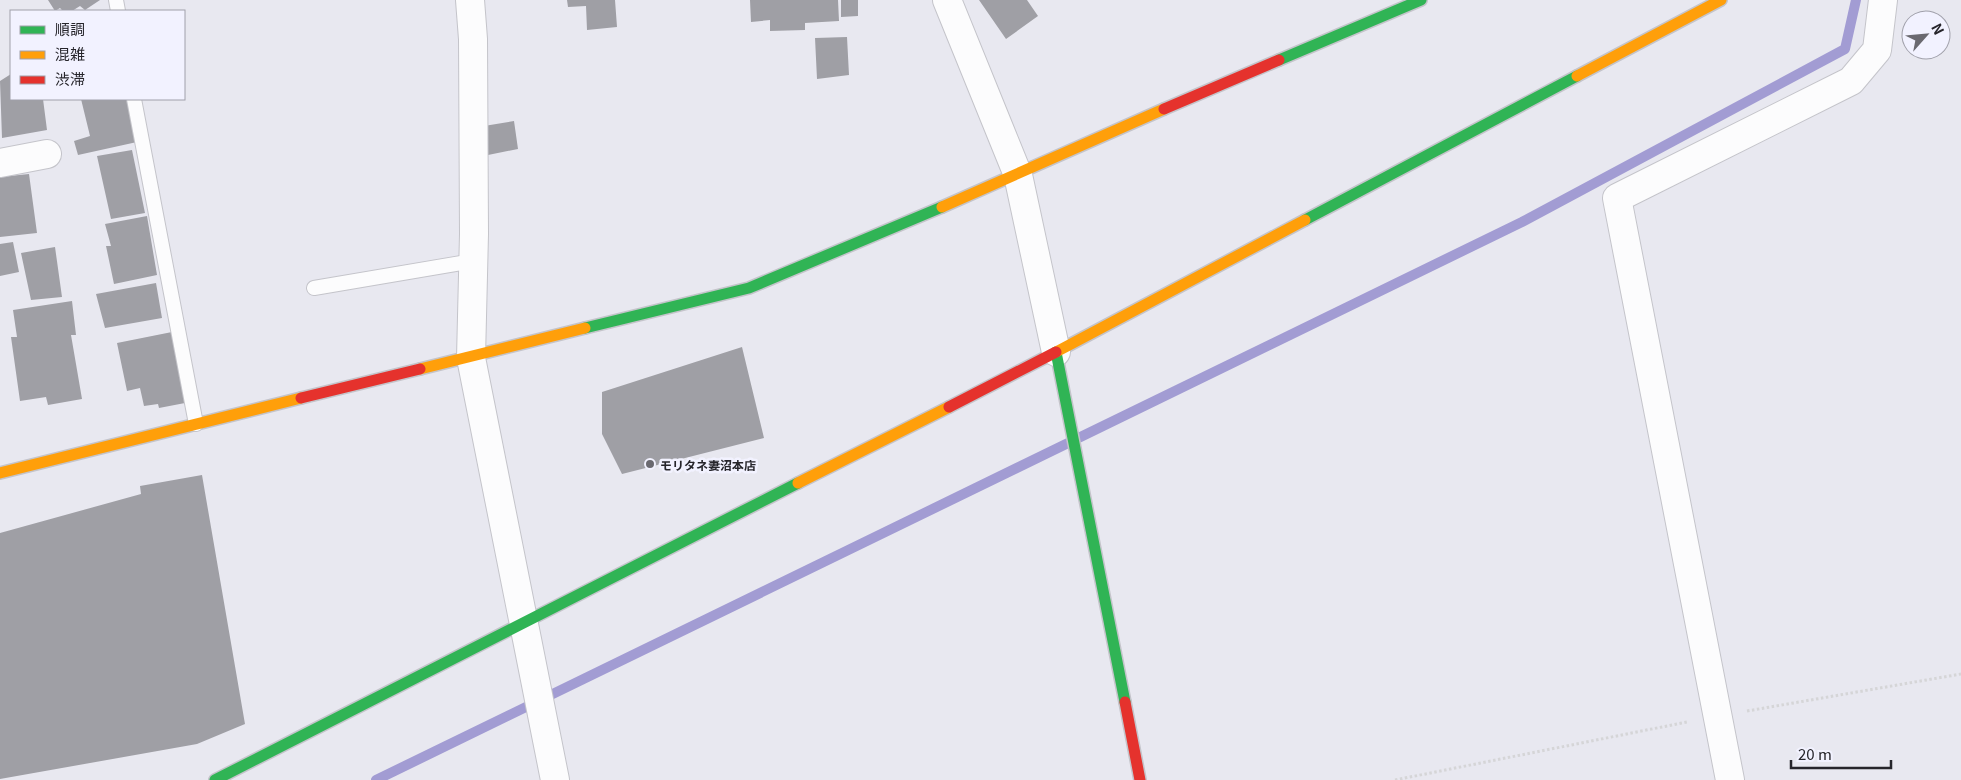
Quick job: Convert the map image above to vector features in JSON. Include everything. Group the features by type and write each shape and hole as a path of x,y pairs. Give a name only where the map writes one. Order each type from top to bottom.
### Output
{"street":[{"path":"470,0 473,49 471,358 555,780"},
{"path":"947,0 1018,175 1079,466 1140,780"},
{"path":"0,473 749,288 1018,175 1144,118 1421,0"},
{"path":"215,780 1056,352 1721,0"},
{"path":"1730,780 1617,198 1850,80 1877,50 1884,0"},
{"path":"0,163 47,154"}],"lane":[{"path":"134,100 196,424"},
{"path":"314,288 473,261"}],"path":[{"path":"1396,780 1717,716 1961,674"}],"building":[{"path":"48,0 100,0 85,10 80,6 74,10 62,10 60,8 54,10"},
{"path":"567,0 615,0 617,27 587,30 586,6 568,7"},
{"path":"750,0 838,0 839,21 805,23 805,30 770,31 770,20 751,22"},
{"path":"841,0 858,0 858,16 841,17"},
{"path":"979,0 1027,0 1038,16 1006,39"},
{"path":"847,37 849,75 817,79 815,38"},
{"path":"10,75 10,100 43,100 47,130 2,138 0,81"},
{"path":"81,100 129,100 137,142 78,155 74,141 90,136"},
{"path":"514,121 518,149 488,155 484,126"},
{"path":"132,150 145,213 111,219 97,156"},
{"path":"29,174 37,233 0,237 0,177"},
{"path":"147,216 157,275 114,284 106,246 111,246 105,224"},
{"path":"13,242 19,272 0,276 0,244"},
{"path":"55,247 62,297 31,300 21,253"},
{"path":"156,283 162,318 105,328 96,294"},
{"path":"72,301 76,335 71,335 82,399 48,405 46,397 20,401 11,337 17,337 13,310"},
{"path":"172,332 185,403 159,408 158,404 144,406 140,388 127,391 117,343"},
{"path":"742,347 764,438 622,474 602,434 602,392"},
{"path":"202,475 245,724 197,744 0,779 0,533 141,494 140,486"}],"waterway":[{"path":"376,780 1522,222 1845,49 1856,0"}],"traffic: fast":[{"path":"1279,60 1421,0"},
{"path":"1305,220 1577,76"},
{"path":"585,328 749,288 942,207"},
{"path":"1056,352 1125,702"},
{"path":"215,780 798,483"}],"traffic: slow":[{"path":"1577,76 1721,0"},
{"path":"942,207 1164,109"},
{"path":"1056,352 1305,220"},
{"path":"420,369 585,328"},
{"path":"0,473 301,398"},
{"path":"798,483 949,407"}],"traffic: jam":[{"path":"1164,109 1279,60"},
{"path":"949,407 1056,352"},
{"path":"301,398 420,369"},
{"path":"1125,702 1140,780"}],"place":[{"name":"モリタネ妻沼本店","path":"650,464"}]}
